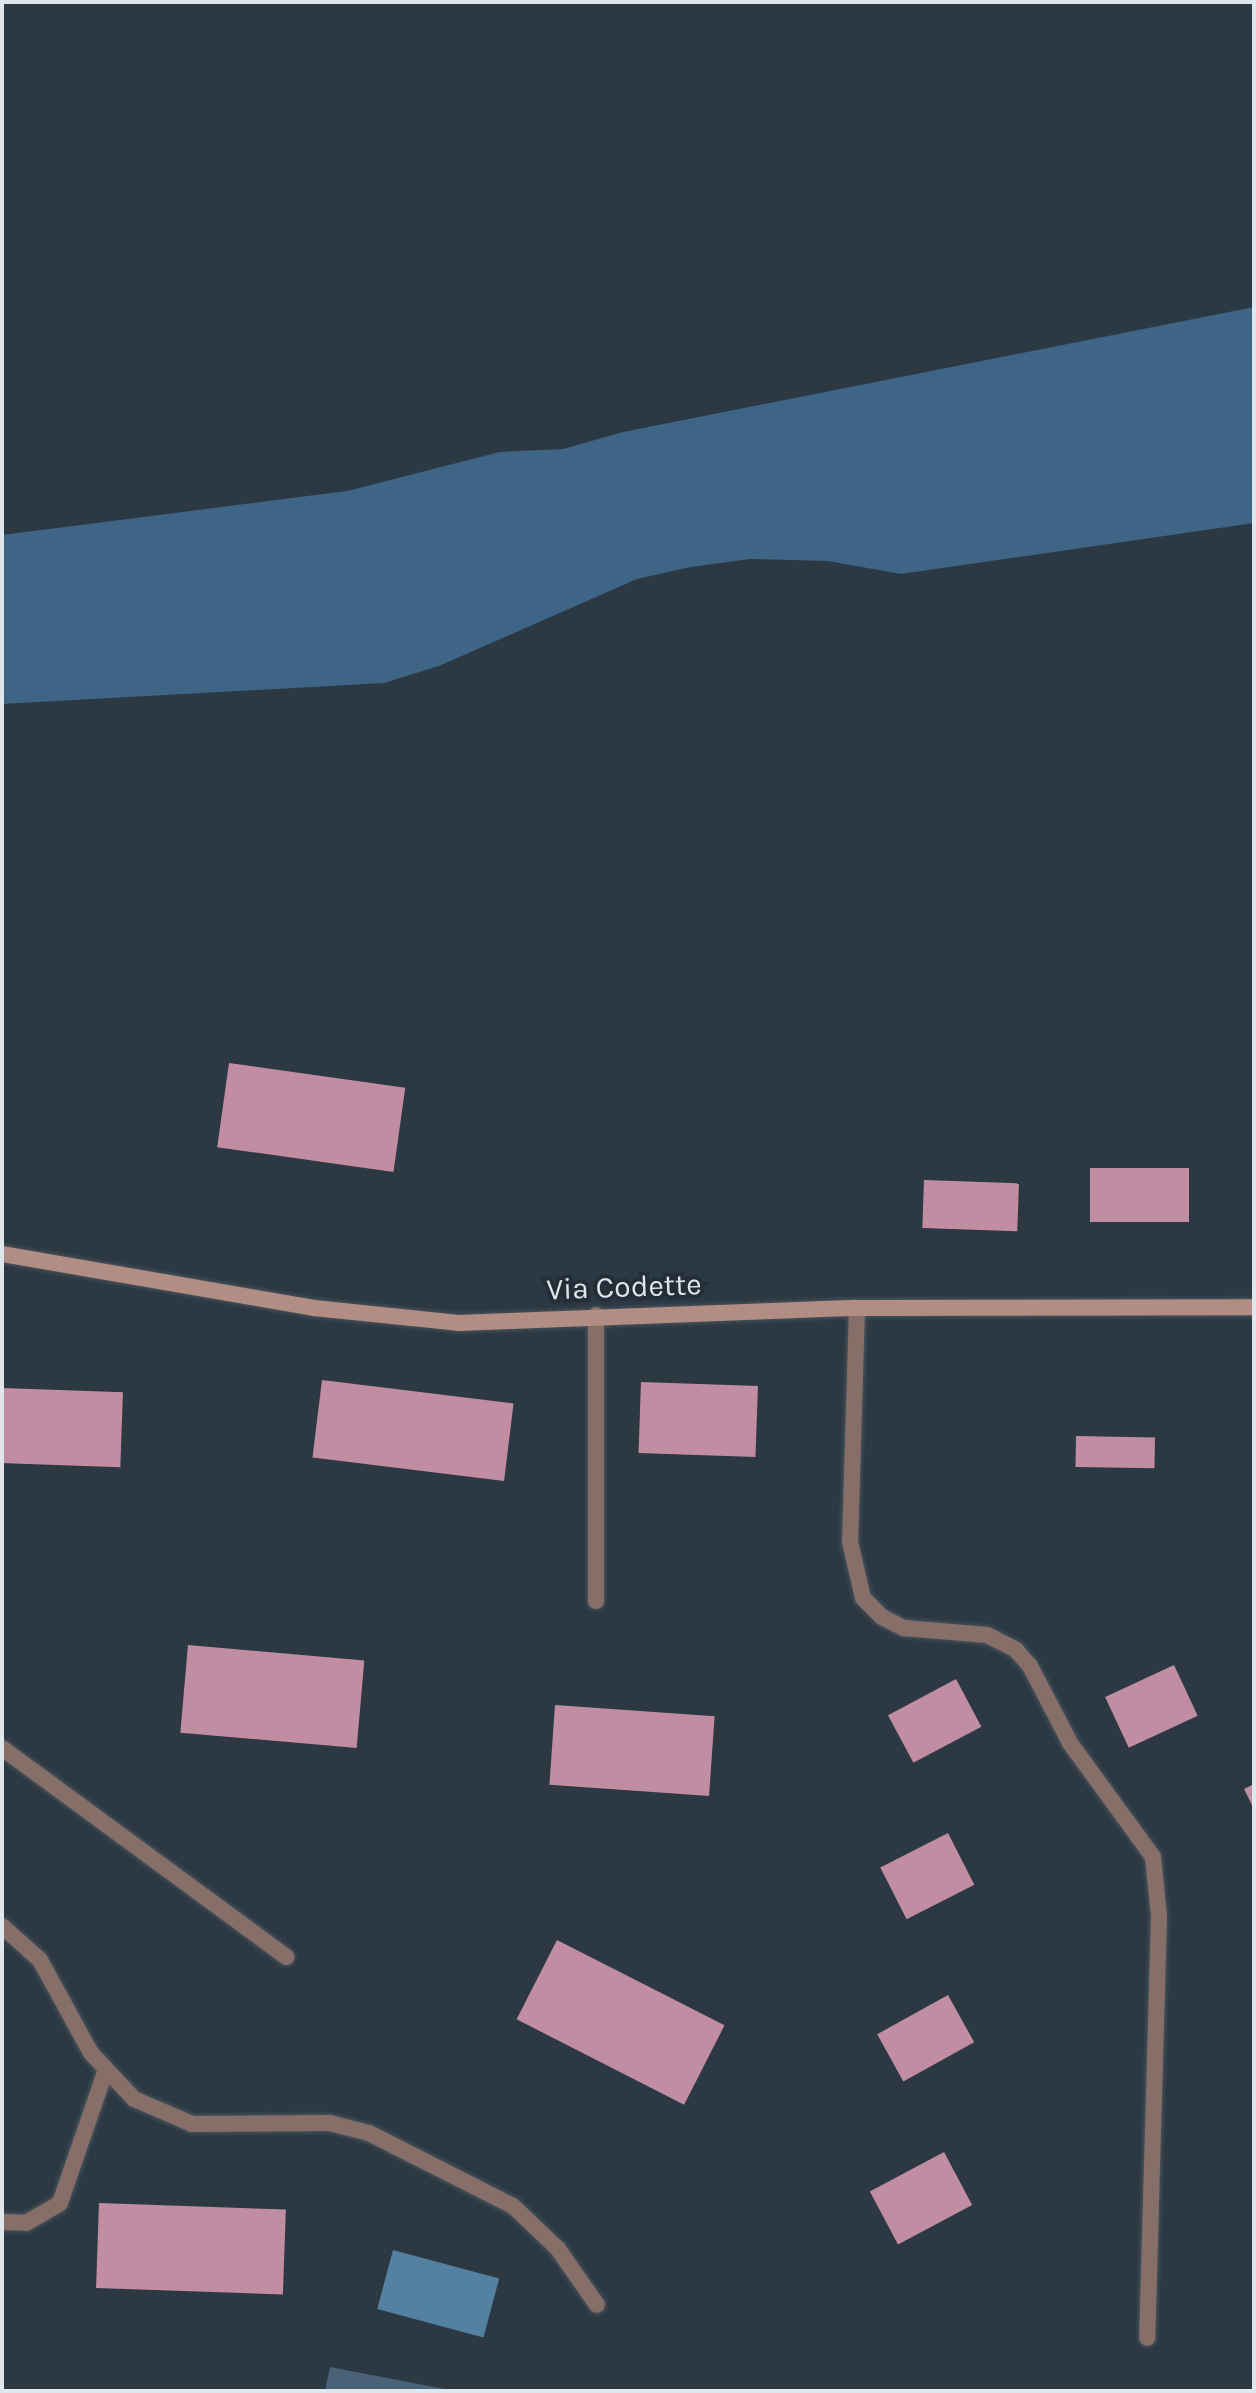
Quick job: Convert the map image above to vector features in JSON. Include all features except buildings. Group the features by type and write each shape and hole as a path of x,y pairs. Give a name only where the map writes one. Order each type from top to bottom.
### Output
{"street":[{"name":"Via Codette","path":"2,1254 314,1308 443,1322 857,1308 1254,1307"},
{"path":"857,1308 850,1542 863,1598 882,1617 904,1628 987,1635 1016,1650 1030,1666 1070,1743 1153,1857 1159,1916 1147,2338"},
{"path":"596,1315 596,1601"},
{"path":"2,1748 287,1957"},
{"path":"2,1926 40,1960 105,2072 134,2099 192,2124 330,2123 369,2133 513,2206 558,2249 597,2305"},
{"path":"2,2222 26,2223 60,2203 105,2072"}],"shaded area":[{"path":"1254,307 1254,523 901,574 828,561 750,559 691,567 637,579 439,666 384,683 2,704 2,535 347,491 500,452 563,449 623,432"},
{"path":"393,2250 499,2278 483,2337 377,2309"},
{"path":"330,2367 455,2391 325,2391"}]}
